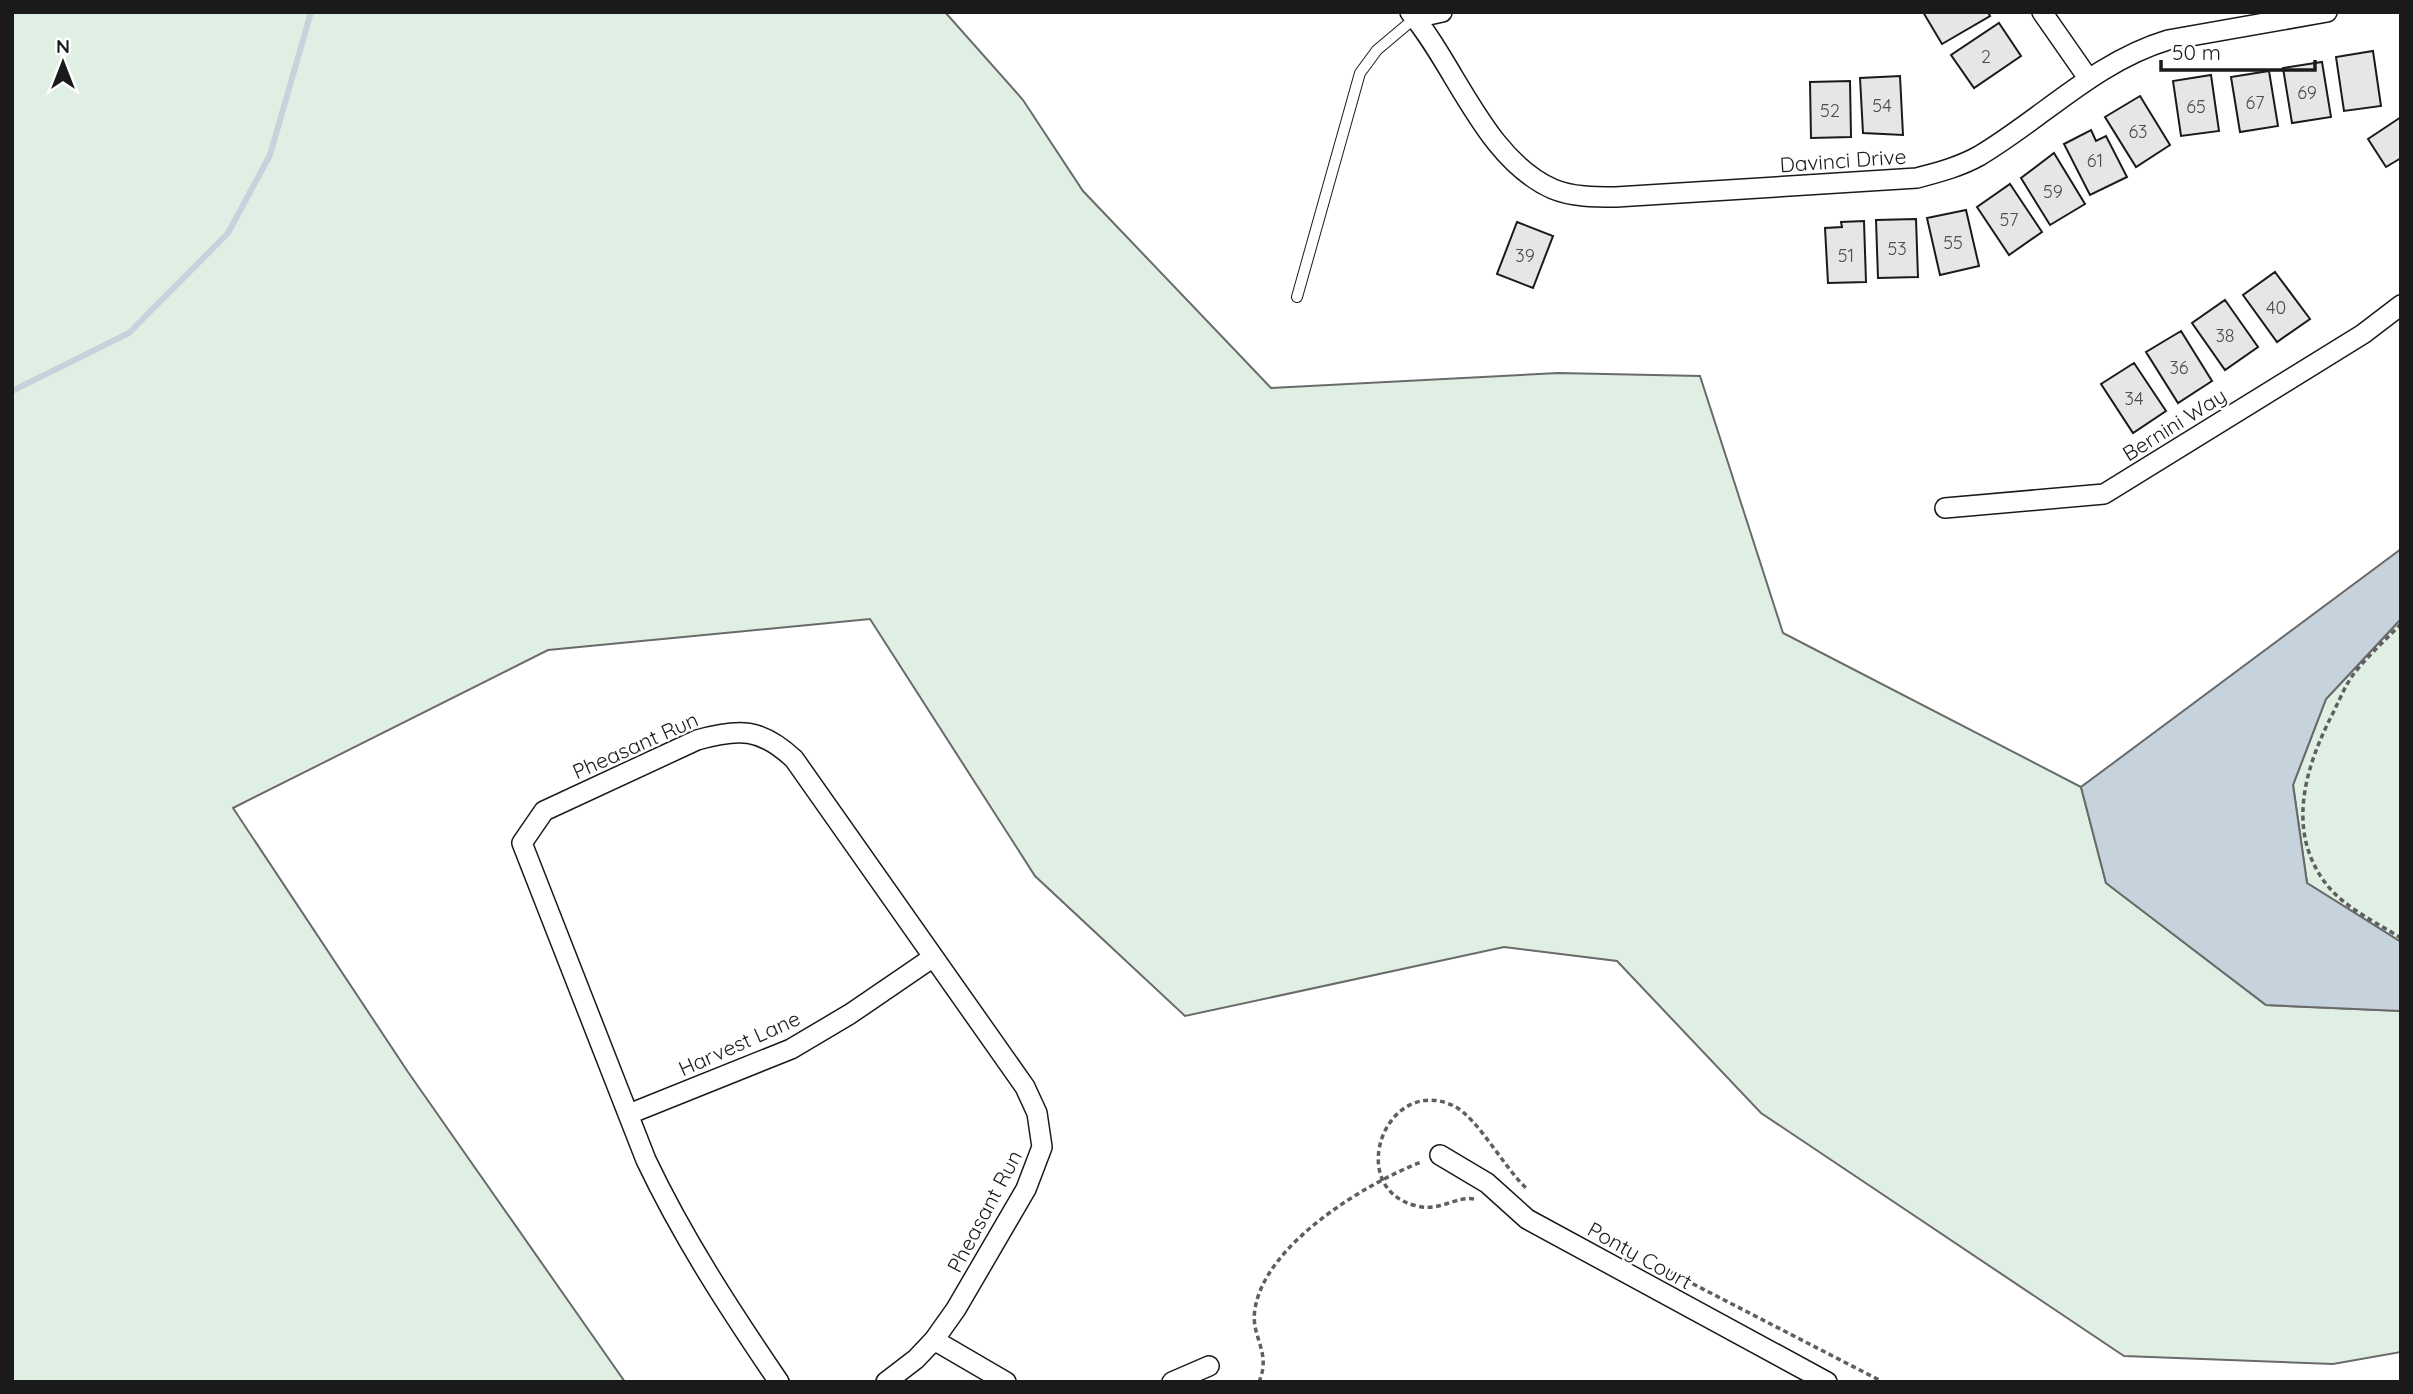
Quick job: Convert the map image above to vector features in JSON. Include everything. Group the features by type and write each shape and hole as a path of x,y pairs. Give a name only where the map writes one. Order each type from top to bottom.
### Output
{"street":[{"path":"1415,14 1443,12"},
{"path":"2042,12 2088,78"},
{"name":"Davinci Drive","path":"1415,14 1505,154 1537,180 1555,190 1584,196 1616,197 1917,178 1949,169 1978,156 2120,58 2168,40 2327,12"},
{"name":"Bernini Way","path":"1945,508 2104,494 2363,334 2401,305"},
{"name":"Pheasant Run","path":"779,1382 719,1293 667,1204 522,843 544,811 697,740 723,732 745,732 766,737 793,759 1025,1087 1037,1113 1042,1147 1026,1189 956,1309 934,1340 916,1359 886,1382"},
{"name":"Harvest Lane","path":"629,1115 791,1049 850,1014 932,958"},
{"name":"Ponty Court","path":"1440,1155 1487,1183 1527,1219 1827,1382"},
{"path":"934,1340 1006,1382"},
{"path":"1171,1382 1209,1366"}],"lane":[{"path":"1297,297 1360,73 1377,50 1415,14"}],"path":[{"path":"2401,624 2355,672 2343,691 2315,754 2304,788 2301,813 2313,864 2327,885 2343,901 2401,938"},
{"path":"1383,1179 1377,1158 1379,1144 1391,1119 1419,1103 1436,1102 1452,1105 1470,1117 1506,1169 1533,1195"},
{"path":"1259,1382 1264,1351 1255,1327 1254,1311 1273,1267 1297,1239 1383,1179 1440,1155"},
{"path":"1663,1268 1883,1382"}],"green space":[{"path":"12,12 945,12 1023,100 1083,191 1271,388 1558,373 1700,376 1783,633 2081,787 2106,883 2266,1005 2401,1011 2401,1352 2333,1364 2124,1356 1761,1113 1617,961 1504,947 1185,1016 1035,876 870,619 548,650 233,808 408,1072 625,1382 12,1382"},
{"path":"2401,619 2401,942 2307,883 2293,785 2326,699"}],"shaded area":[{"path":"2401,549 2401,619 2326,699 2293,785 2307,883 2401,942 2401,1011 2266,1005 2106,883 2081,787"}],"building":[{"path":"1923,12 1988,12 1990,16 1942,44"},
{"path":"1999,23 2021,56 1974,88 1951,55"},
{"path":"2373,51 2381,106 2344,111 2336,57"},
{"path":"2322,62 2331,117 2292,123 2283,68"},
{"path":"2269,71 2278,126 2240,132 2231,77"},
{"path":"2211,75 2219,131 2181,136 2173,81"},
{"path":"1900,76 1903,135 1863,133 1860,78"},
{"path":"1850,81 1851,137 1811,138 1810,82"},
{"path":"2140,96 2170,145 2136,167 2105,117"},
{"path":"2401,117 2401,158 2386,167 2368,139"},
{"path":"2091,130 2096,141 2106,136 2127,177 2090,195 2064,144"},
{"path":"2054,153 2085,204 2050,225 2021,178"},
{"path":"2010,184 2042,232 2009,255 1977,207"},
{"path":"1966,210 1979,266 1940,275 1927,218"},
{"path":"1916,219 1918,277 1878,278 1876,220"},
{"path":"1864,221 1866,282 1828,283 1825,228 1842,227 1841,222"},
{"path":"1517,222 1553,236 1533,288 1497,274"},
{"path":"2275,272 2310,319 2277,342 2243,295"},
{"path":"2225,300 2258,347 2225,370 2192,323"},
{"path":"2181,331 2212,381 2178,403 2146,352"},
{"path":"2134,363 2166,411 2133,433 2101,384"}],"waterway":[{"path":"12,391 129,333 228,233 270,155 311,12"}]}
